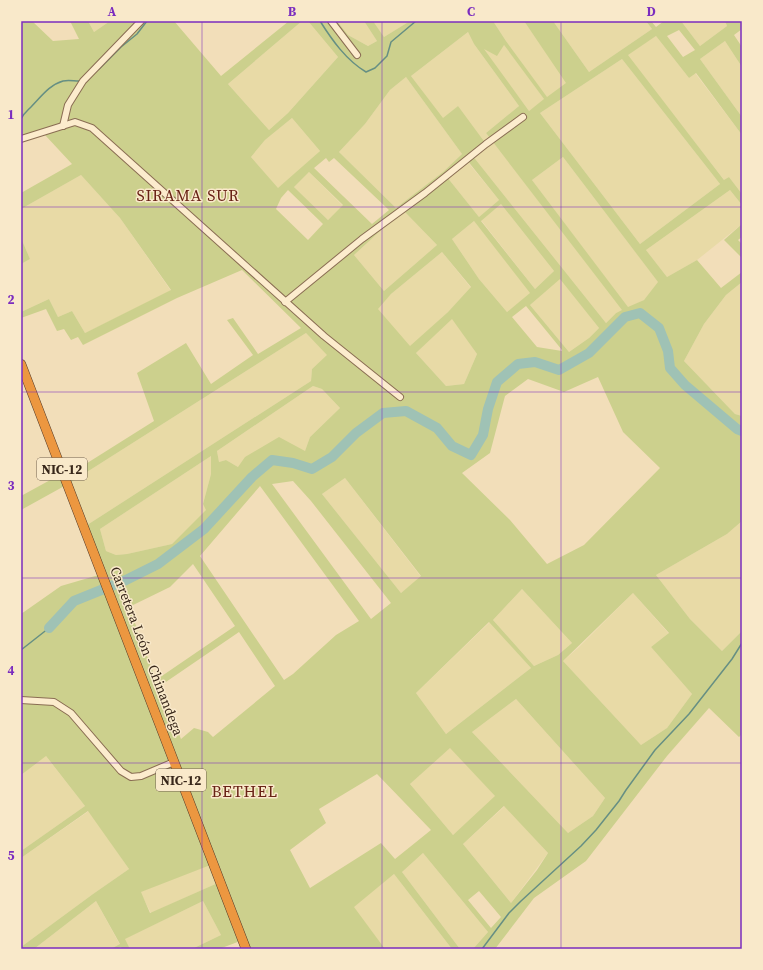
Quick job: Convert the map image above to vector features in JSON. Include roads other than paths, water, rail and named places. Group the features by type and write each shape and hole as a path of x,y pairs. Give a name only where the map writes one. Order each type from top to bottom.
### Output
{"highway":[{"name":"Carretera León - Chinandega","path":"21,364 246,949"}],"street":[{"path":"63,126 68,105 84,82 141,21"},
{"path":"331,21 357,55"},
{"path":"285,302 362,239 425,193 486,144 523,117"},
{"path":"21,139 75,122 92,128 285,302 324,336 400,397"},
{"path":"21,700 54,702 71,713 121,771 131,777 141,776 174,762"}],"waterway":[{"path":"99,69 121,47 137,34 147,21"},
{"path":"320,21 346,56 366,72 375,68 387,56 391,42 416,21"},
{"path":"21,119 49,88 63,81 79,81"},
{"path":"49,628 74,601 126,580 158,564 204,529 252,477 272,460 293,463 312,469 332,457 356,433 383,413 406,411 437,428 452,446 471,455 483,435 488,409 497,382 518,364 535,362 559,370 589,353 625,317 640,313 659,328 668,351 670,368 685,385 737,429 742,431"},
{"path":"21,650 49,628"},
{"path":"482,949 509,913 581,846 596,830 619,801 655,750 689,714 732,659 742,643"}],"district":[{"name":"SIRAMA SUR","path":"188,195"},
{"name":"BETHEL","path":"245,791"}]}
